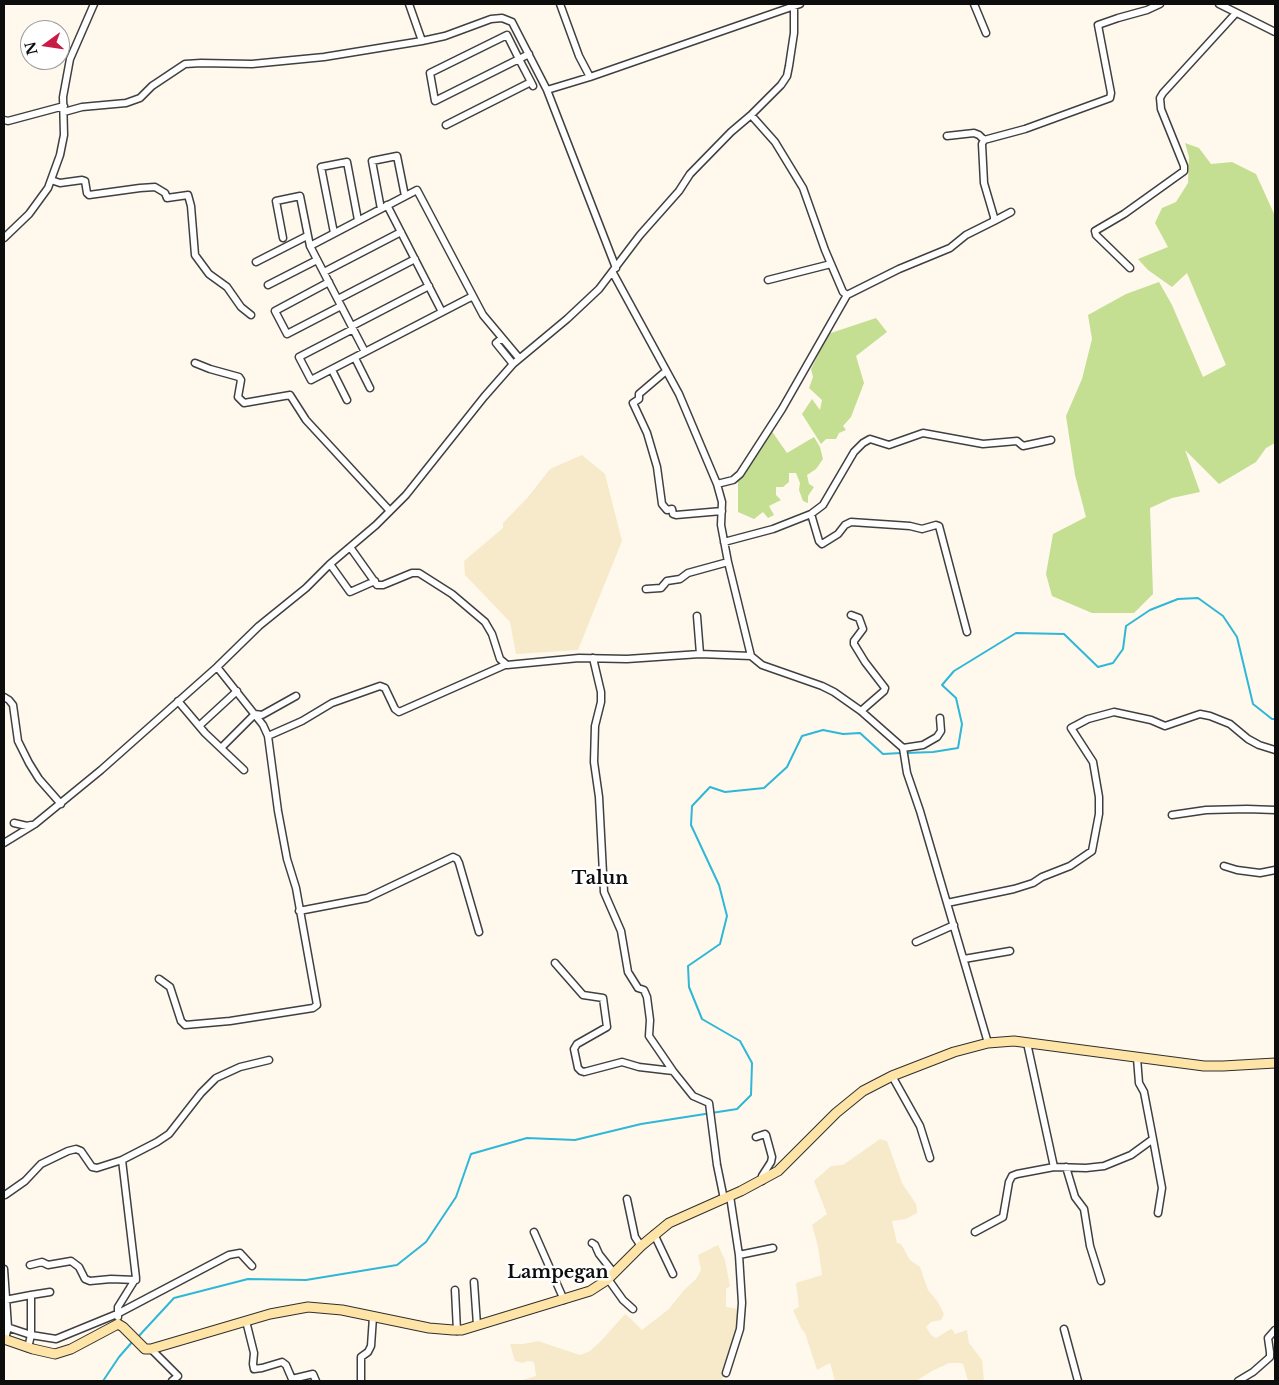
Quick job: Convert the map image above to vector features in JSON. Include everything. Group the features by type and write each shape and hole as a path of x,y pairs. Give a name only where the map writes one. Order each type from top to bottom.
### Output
{"main road":[{"path":"6,1333 29,1347 55,1353 71,1349 112,1326 122,1326 148,1349 285,1310 308,1307 342,1310 372,1318 457,1331 590,1291 611,1276 654,1234 673,1220 762,1181 783,1167 848,1102 863,1091 892,1076 954,1052 988,1044 1014,1041 1204,1066 1275,1063"}],"street":[{"path":"4,238 29,214 48,188 60,155 64,135 64,97 70,59 94,4"},
{"path":"409,4 422,41"},
{"path":"560,4 579,56 590,77"},
{"path":"547,90 590,77 800,4"},
{"path":"974,4 986,33"},
{"path":"984,140 1025,130 1110,98 1112,94 1098,25 1147,10 1160,4"},
{"path":"1219,4 1275,32"},
{"path":"4,843 35,824 61,804 217,667 259,626 306,588 390,511 429,468 484,397 513,364 573,314 614,270 640,235 679,191 690,174 781,85 787,76 794,33 794,7"},
{"path":"1130,268 1096,235 1095,231 1124,214 1184,171 1184,166 1160,109 1160,98 1236,13"},
{"path":"4,120 8,122 64,109 126,103 140,98 152,86 185,64 201,62 252,64 286,62 422,41 445,36 491,19 502,18 512,22 547,90 614,270 690,420 718,484 722,502 720,520 724,542 751,656 762,665 827,688 861,711 904,749 907,773 920,811 988,1044"},
{"path":"446,125 532,84 519,59 506,35 430,74 435,102 519,59 529,54"},
{"path":"751,115 775,142 803,188 843,292 847,295"},
{"path":"947,136 974,133 984,140"},
{"path":"984,140 982,144 984,183 994,222"},
{"path":"405,196 397,156 372,161 384,207 401,232 442,312"},
{"path":"334,233 321,167 348,162 358,220"},
{"path":"51,180 60,183 82,180 89,195 140,188 155,188 164,192 168,198 188,195 191,206 194,256 208,274 227,287 241,307 252,315"},
{"path":"310,246 417,190 483,314 519,358"},
{"path":"283,238 276,201 300,196 310,246 365,352"},
{"path":"718,484 736,478 740,474 782,409 847,295 899,269 950,248 966,234 994,222 1011,212"},
{"path":"324,272 401,232"},
{"path":"256,262 307,236"},
{"path":"329,282 275,311 287,334 415,259"},
{"path":"268,285 317,260"},
{"path":"768,280 832,264"},
{"path":"429,286 299,357 311,380 473,296"},
{"path":"502,338 496,343 513,364"},
{"path":"354,358 370,388"},
{"path":"195,363 239,377 241,380 240,400 246,403 290,395 306,420 390,511"},
{"path":"332,370 347,400"},
{"path":"666,371 639,394 639,399 633,403 647,433 657,467 662,504 667,510 672,509 673,514 676,515 722,511"},
{"path":"724,542 773,529 811,514 823,505 854,452 870,439 890,445 923,433 983,444 1018,441 1023,446 1051,440"},
{"path":"811,514 819,541 822,544 838,534 846,524 851,522 910,526 922,529 936,525 939,526 967,632"},
{"path":"350,547 377,585 383,585 412,573 421,574 470,608 485,622 492,634 500,659 505,665"},
{"path":"646,589 662,588 667,581 680,579 688,573 728,562"},
{"path":"330,564 350,592 375,581"},
{"path":"851,614 859,618 863,629 854,641 854,644 885,688 861,711"},
{"path":"697,616 700,654"},
{"path":"268,736 302,721 332,703 380,686 385,688 395,709 399,712 505,665 593,658 627,659 700,654 751,656"},
{"path":"593,658 602,692 595,726 594,762 599,797 604,892 621,931 628,972 639,989 644,990 647,997 650,1020 649,1036 693,1096 709,1103 717,1166 727,1197 739,1255 742,1284 742,1317 726,1374"},
{"path":"159,979 170,987 181,1021 185,1025 230,1021 314,1008 316,1003 278,811 268,736 255,714 217,667"},
{"path":"199,726 237,691"},
{"path":"255,714 262,715 296,696"},
{"path":"4,697 13,705 18,741 29,763 39,779 61,804"},
{"path":"178,701 199,726 244,770"},
{"path":"947,903 1014,889 1032,883 1070,866 1092,851 1099,814 1093,762 1071,728 1088,719 1114,712 1150,720 1165,726 1200,714 1230,724 1259,745 1275,750"},
{"path":"221,748 255,714"},
{"path":"904,749 923,745 937,737 941,731 940,718"},
{"path":"1172,814 1206,810 1275,810"},
{"path":"14,823 27,826 35,824"},
{"path":"299,911 367,898 453,857 457,859 479,932"},
{"path":"1224,866 1260,873 1275,870"},
{"path":"916,942 954,925"},
{"path":"964,959 1010,951"},
{"path":"555,964 583,995 603,998 607,1027 575,1046 574,1049 580,1070 584,1072 622,1062 639,1067 673,1071"},
{"path":"1028,1043 1054,1167"},
{"path":"1137,1058 1139,1083 1144,1092 1162,1188 1158,1213"},
{"path":"5,1195 25,1181 41,1164 68,1151 76,1149 81,1151 95,1168 122,1160 166,1137 201,1093 216,1078 240,1067 269,1060"},
{"path":"892,1076 920,1126 930,1158"},
{"path":"756,1137 766,1135 772,1157 762,1176 762,1181"},
{"path":"975,1232 1002,1217 1012,1176 1054,1167 1086,1168 1104,1166 1131,1155 1152,1139"},
{"path":"122,1160 136,1267 136,1280 122,1300 117,1314 122,1326"},
{"path":"1066,1167 1075,1197 1084,1210 1090,1246 1101,1281"},
{"path":"627,1199 636,1237 641,1246"},
{"path":"534,1232 564,1300"},
{"path":"654,1234 673,1274"},
{"path":"592,1243 595,1245 615,1287 623,1300 633,1310"},
{"path":"739,1255 773,1248"},
{"path":"4,1269 6,1333 56,1341 117,1314 236,1253 243,1255 252,1266"},
{"path":"30,1265 42,1262 47,1265 71,1261 78,1267 85,1279 90,1281 111,1279 136,1280"},
{"path":"474,1282 477,1325"},
{"path":"455,1290 457,1331"},
{"path":"6,1300 50,1292"},
{"path":"29,1347 31,1336 31,1295"},
{"path":"361,1381 362,1357 371,1346 372,1318"},
{"path":"246,1321 254,1353 254,1369 282,1362 292,1378 313,1374 316,1381"},
{"path":"1064,1329 1078,1381"},
{"path":"1238,1381 1254,1372 1270,1357 1268,1338 1275,1330"},
{"path":"55,1353 56,1341"},
{"path":"148,1349 177,1379"}],"shaded area":[{"path":"582,455 605,474 622,541 578,650 516,654 510,622 465,575 464,561 503,528 503,523 528,497 550,469"},
{"path":"880,1139 887,1141 902,1183 916,1204 917,1210 917,1213 906,1219 892,1221 897,1243 901,1244 910,1260 920,1267 928,1290 938,1302 944,1314 941,1320 931,1322 926,1327 931,1335 936,1338 952,1329 955,1334 967,1330 969,1343 982,1360 984,1381 968,1381 963,1364 960,1363 949,1363 916,1381 835,1381 830,1363 817,1370 805,1333 793,1310 799,1307 796,1283 822,1275 818,1247 812,1225 827,1214 814,1181 831,1166 843,1165"},
{"path":"718,1245 725,1260 730,1286 726,1289 726,1307 740,1309 739,1323 722,1381 519,1381 536,1376 534,1362 522,1363 515,1361 510,1344 538,1341 580,1355 590,1351 600,1342 625,1314 642,1330 669,1309 683,1291 696,1279 701,1270 698,1255"}],"green space":[{"path":"1185,143 1199,148 1211,164 1232,162 1256,174 1275,216 1275,443 1266,448 1256,462 1219,484 1185,450 1200,492 1172,498 1150,508 1153,594 1134,613 1092,613 1052,596 1046,574 1053,534 1086,517 1075,475 1066,416 1082,379 1092,339 1088,315 1126,294 1159,282 1172,305 1203,377 1226,365 1187,273 1172,287 1148,270 1138,259 1168,247 1155,223 1162,208 1176,202 1188,183 1189,157"},
{"path":"876,318 887,332 856,356 864,383 851,417 843,426 846,430 839,433 836,439 826,439 821,444 802,414 812,399 820,410 822,400 809,388 813,377 811,369 828,334"},
{"path":"771,430 787,453 814,437 820,447 823,459 816,469 807,475 809,484 814,487 808,496 808,503 803,501 796,473 789,473 789,482 783,487 776,487 776,495 781,500 769,506 774,515 768,518 763,512 754,519 738,512 738,482 732,483"}],"waterway":[{"path":"906,753 933,752 958,748 962,724 956,698 942,685 954,671 1016,633 1064,634 1098,667 1113,663 1123,649 1126,626 1150,610 1178,599 1198,598 1223,616 1237,637 1253,704 1272,719 1275,719"},
{"path":"137,1338 174,1298 248,1279 306,1280 397,1265 426,1242 456,1197 471,1154 527,1138 575,1140 641,1124 737,1109 751,1095 752,1063 740,1041 702,1019 689,987 688,966 720,944 727,916 719,885 691,825 692,806 710,787 725,792 764,788 787,767 802,736 823,730 843,734 860,733 883,754 901,753"},
{"path":"103,1381 119,1357 133,1341"}],"district":[{"name":"Talun","path":"600,879"},
{"name":"Lampegan","path":"558,1273"}]}
